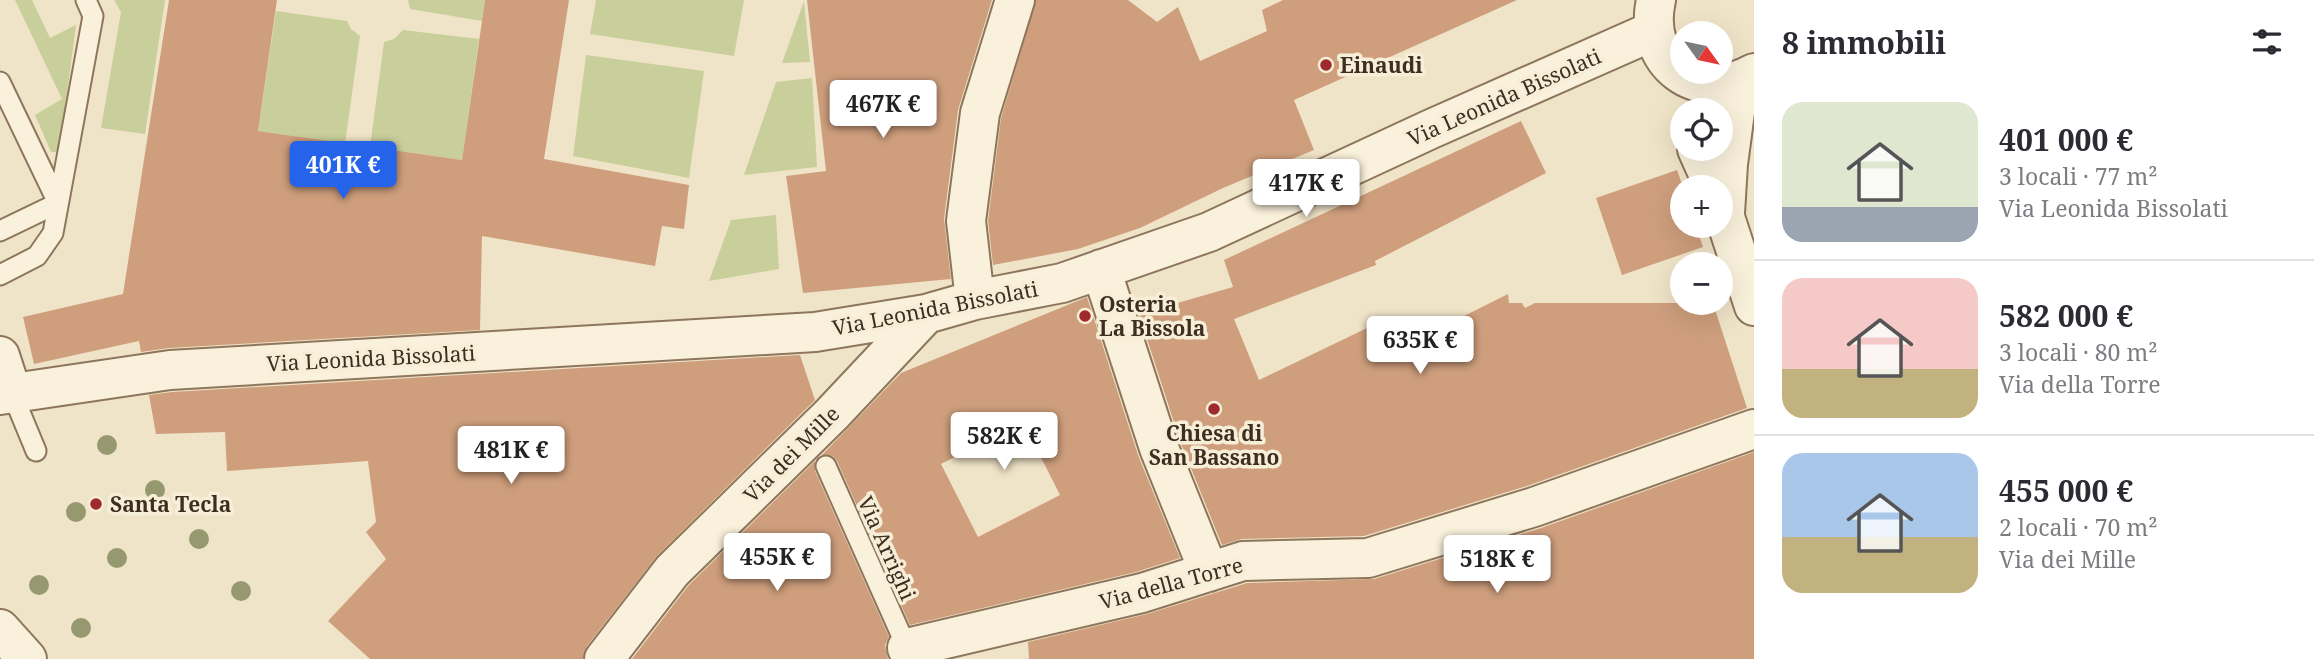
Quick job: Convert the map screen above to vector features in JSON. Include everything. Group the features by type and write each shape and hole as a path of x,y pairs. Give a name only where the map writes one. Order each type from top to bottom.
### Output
{"street":[{"path":"975,300 966,221 980,113 1015,0"},
{"path":"1655,15 1659,49 1687,94 1701,84 1720,85 1745,101 1726,175"},
{"name":"Via Leonida Bissolati","path":"6,394 170,370 815,332 926,314 975,300 1062,283 1209,232 1431,129 1655,15"},
{"path":"1732,238 1754,306"},
{"path":"1101,270 1159,448 1209,572"},
{"name":"Via dei Mille","path":"604,659 672,571 832,414 926,314"},
{"path":"0,356 6,394"},
{"name":"Via della Torre","path":"910,654 1142,593 1243,561 1368,558 1534,507 1754,429"},
{"path":"0,629 27,659"}],"lane":[{"path":"0,275 37,257 53,233 93,16 86,0"},
{"path":"0,82 58,203"},
{"path":"0,231 58,203"},
{"path":"6,394 36,452"},
{"name":"Via Arrighi","path":"826,466 910,654"}],"green space":[{"path":"15,0 32,0 50,38 76,25 60,147 56,152 51,152 35,115 62,99"},
{"path":"114,0 165,0 145,134 101,128 121,12"},
{"path":"408,0 485,0 482,21 410,9"},
{"path":"596,0 744,0 734,56 590,34"},
{"path":"804,1 810,62 782,63"},
{"path":"276,11 347,21 351,29 360,36 345,144 258,131"},
{"path":"403,30 479,39 462,160 370,147 384,42 394,39"},
{"path":"586,55 704,71 689,178 573,156"},
{"path":"812,78 817,167 744,175 776,82"},
{"path":"776,215 779,269 709,281 731,220"}],"building":[{"path":"169,0 277,0 258,131 462,160 485,0 569,0 544,159 689,185 684,229 662,226 655,266 482,236 480,330 169,348 141,352 139,341 34,364 23,317 123,294"},
{"path":"807,0 992,0 958,110 944,219 951,279 803,293 786,176 826,171"},
{"path":"1036,0 1128,0 1157,22 1178,7 1200,61 1267,31 1262,10 1283,0 1517,0 1294,100 1314,150 1223,188 1140,228 1078,249 993,265 988,221 1001,118"},
{"path":"1521,121 1546,173 1375,261 1376,265 1234,319 1259,380 1392,316 1402,347 1508,294 1509,303 1522,303 1525,308 1535,303 1670,303 1670,315 1717,315 1747,408 1527,486 1364,536 1242,539 1222,545 1180,441 1139,314 1233,287 1224,260"},
{"path":"1677,170 1679,175 1670,175 1670,238 1700,238 1703,247 1689,252 1670,252 1670,258 1622,275 1596,198"},
{"path":"1087,297 1138,455 1180,558 1136,572 910,625 837,461 833,456 822,455 901,373","holes":["1023,422 1060,495 978,537 941,464"]},
{"path":"800,355 815,400 657,556 587,646 583,659 370,659 328,621 386,559 366,532 376,522 368,461 227,471 225,432 156,434 149,395 172,392"},
{"path":"1754,452 1754,659 1029,659 1028,642 1147,614 1247,583 1374,579 1541,528"},
{"path":"815,461 815,471 889,637 885,645 888,659 632,659 688,586"}],"place":[{"name":"Einaudi","path":"1326,65"},
{"name":"Osteria La Bissola","path":"1085,316"},
{"name":"Chiesa di San Bassano","path":"1214,409"},
{"name":"Santa Tecla","path":"96,504"}]}
